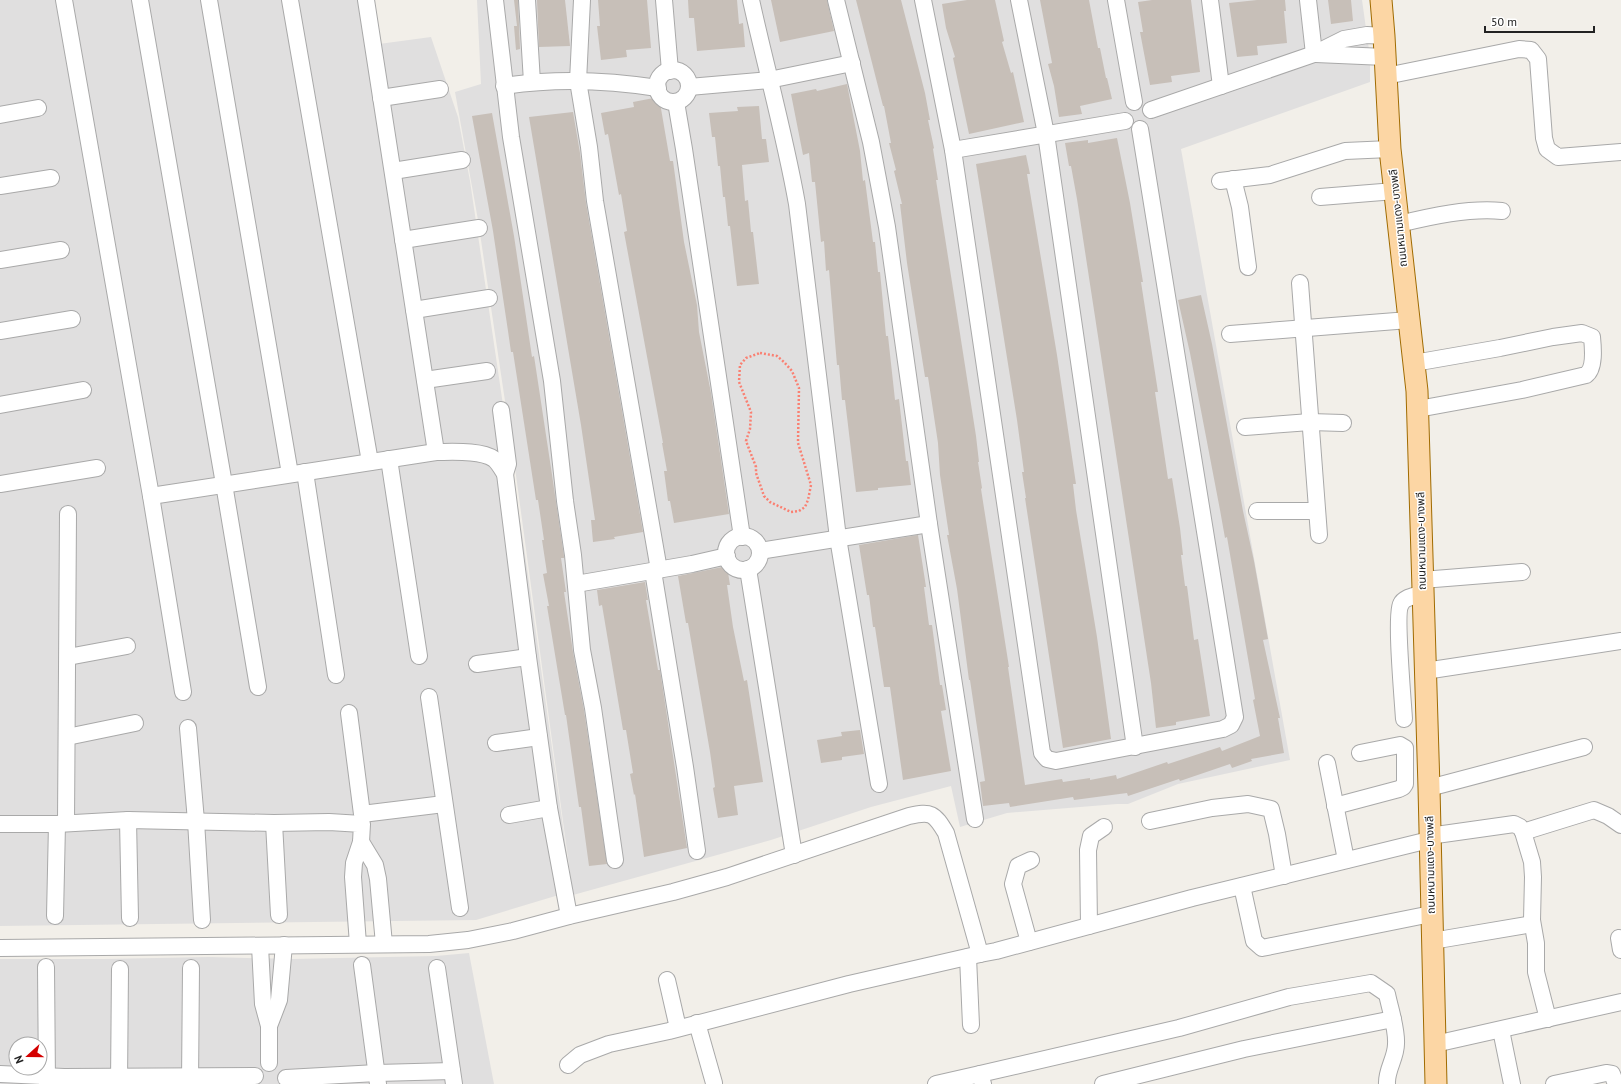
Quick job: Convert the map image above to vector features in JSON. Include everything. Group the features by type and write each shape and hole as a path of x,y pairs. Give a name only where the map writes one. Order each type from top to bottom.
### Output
{"main road":[{"name":"ถนนหนามแดง-บางพลี","path":"1380,0 1384,36 1390,149 1418,409 1436,1084"}],"street":[{"path":"64,0 151,496 183,692"},
{"path":"140,0 258,687"},
{"path":"209,0 336,675"},
{"path":"290,0 370,462"},
{"path":"366,0 436,452"},
{"path":"495,0 511,137 552,382 576,584 582,650 593,708 615,860"},
{"path":"527,0 532,82"},
{"path":"582,0 578,81 589,147 595,201 656,571 697,851"},
{"path":"664,0 670,71"},
{"path":"751,0 769,80 789,158 797,204 838,538 879,784"},
{"path":"836,0 871,142 887,227 929,524 975,819"},
{"path":"923,0 953,150 1042,753 1047,759 1056,761 1223,729 1231,725 1235,717 1140,129"},
{"path":"1019,0 1046,134 1135,747"},
{"path":"1116,0 1134,102"},
{"path":"1210,0 1221,86"},
{"path":"1308,0 1314,54"},
{"path":"1151,110 1314,54 1344,39 1366,35 1384,36"},
{"path":"1314,54 1386,67 1519,49 1531,50 1538,59 1544,138 1547,149 1558,157 1621,152"},
{"path":"689,87 769,80 852,64"},
{"path":"670,71 684,74 687,78 689,87 686,95 680,101 676,102 666,100 662,97 658,88 662,75 670,71"},
{"path":"504,86 532,82 578,81 621,82 658,88"},
{"path":"382,98 440,89"},
{"path":"676,102 742,537"},
{"path":"1134,102 1142,102 1151,110 1152,114 1148,126 1140,129 1133,128 1125,121 1125,111 1127,107 1134,102"},
{"path":"0,115 38,108"},
{"path":"953,150 1125,121"},
{"path":"1248,267 1240,207 1226,180 1270,175 1345,151 1390,149"},
{"path":"393,171 462,160"},
{"path":"0,186 51,178"},
{"path":"1320,197 1395,191"},
{"path":"1399,224 1470,210 1484,209 1502,211"},
{"path":"403,240 479,228"},
{"path":"0,260 61,250"},
{"path":"1300,283 1319,535"},
{"path":"414,310 489,298"},
{"path":"0,331 72,318"},
{"path":"1230,334 1409,320"},
{"path":"1414,363 1553,336 1582,333 1592,337 1592,366 1590,372 1586,375 1522,390 1418,409"},
{"path":"425,380 487,371"},
{"path":"0,405 83,390"},
{"path":"501,410 508,464 505,474 528,657 549,808 570,916"},
{"path":"1245,427 1310,422 1343,423"},
{"path":"151,496 436,452 469,453 488,456 495,460 505,474"},
{"path":"389,459 419,656"},
{"path":"0,484 97,468"},
{"path":"1257,511 1317,511"},
{"path":"55,916 67,737 68,514"},
{"path":"760,551 929,524"},
{"path":"742,537 751,538 760,551 758,562 748,569 739,569 734,567 727,556 727,550 732,541 742,537"},
{"path":"576,584 656,571 727,556"},
{"path":"748,569 794,855"},
{"path":"1404,719 1399,631 1400,605 1404,600 1422,587 1522,572"},
{"path":"1425,671 1621,641"},
{"path":"68,657 127,646"},
{"path":"477,664 528,657"},
{"path":"429,697 460,908"},
{"path":"349,713 362,819 361,842 354,863 353,877 358,944"},
{"path":"67,737 135,723"},
{"path":"188,728 196,821 202,920"},
{"path":"496,743 540,737"},
{"path":"1335,806 1403,787 1405,784 1405,748 1400,745 1360,753"},
{"path":"1429,788 1584,747"},
{"path":"1326,763 1346,860"},
{"path":"0,824 128,820 274,823 329,822 362,819 444,804"},
{"path":"1150,821 1212,808 1248,804 1271,809 1284,876"},
{"path":"509,815 549,808"},
{"path":"1523,832 1594,810 1608,816 1621,825"},
{"path":"0,948 429,944 468,940 513,931 673,892 727,877 908,816 923,813 937,818 946,832 974,955 971,1025"},
{"path":"128,820 130,918"},
{"path":"274,823 279,915"},
{"path":"568,1065 580,1055 609,1044 678,1028 849,984 996,951 1429,838 1514,824 1520,827 1523,832 1530,852 1534,877 1532,924 1536,943 1536,972 1548,1019"},
{"path":"1089,926 1088,850 1091,836 1104,827"},
{"path":"361,842 375,865 378,879 384,944"},
{"path":"1029,942 1013,884 1018,866 1031,860"},
{"path":"1242,886 1254,941 1262,948 1431,914"},
{"path":"1432,941 1532,924"},
{"path":"268,1026 279,1000 284,945"},
{"path":"260,946 263,1004 268,1026 269,1063"},
{"path":"362,965 377,1078"},
{"path":"46,967 47,1080"},
{"path":"190,1080 191,968"},
{"path":"0,1074 47,1080 256,1080 260,1067 269,1063 280,1067 284,1072 285,1081 377,1078 453,1078 437,968"},
{"path":"119,1080 120,969"},
{"path":"667,980 678,1028"},
{"path":"936,1084 982,1079 1179,1028 1289,997 1371,983 1387,994 1393,1019 1396,1044 1387,1077 1387,1084"},
{"path":"1435,1044 1621,1002"},
{"path":"1103,1084 1244,1049 1393,1019"},
{"path":"697,1023 714,1083"},
{"path":"1500,1030 1512,1084"},
{"path":"1554,1084 1612,1074 1616,1084"}],"path":[{"path":"760,353 777,356 784,362 792,371 799,388 798,444 811,485 808,500 805,506 799,511 790,512 770,502 764,496 756,473 756,467 746,441 750,429 751,412 739,382 740,365 746,358 760,353"}],"shaded area":[{"path":"0,0 372,0 379,44 431,37 458,117 470,181 527,568 572,891 476,920 0,926"},
{"path":"477,0 1362,0 1370,57 1370,82 1181,149 1290,760 1178,784 1128,804 1007,813 960,827 951,786 871,807 771,840 573,895 515,468 478,220 455,92 481,84"},
{"path":"469,953 494,1084 0,1084 0,959 209,957 292,959 436,956"}],"building":[{"path":"514,0 518,0 520,49 516,50 514,26 517,26"},
{"path":"537,0 565,0 570,46 539,47"},
{"path":"598,0 647,0 651,48 626,50 627,57 601,60 597,26 600,26"},
{"path":"688,0 737,0 739,24 743,23 745,47 697,51 694,18 689,18"},
{"path":"771,0 827,0 834,31 780,42"},
{"path":"856,0 901,0 925,93 930,120 928,120 934,148 938,180 936,180 976,436 981,489 1009,667 1025,785 1062,779 1063,782 1090,778 1090,780 1116,775 1117,779 1167,762 1168,764 1220,747 1222,751 1260,736 1227,537 1225,538 1190,353 1178,300 1201,295 1212,344 1243,511 1254,561 1268,639 1263,640 1280,718 1278,718 1284,753 1251,759 1252,761 1232,768 1230,764 1180,781 1179,779 1128,796 1127,793 1074,800 1073,797 1010,807 1009,803 983,806 980,782 985,781 969,680 957,589 947,535 949,535 940,475 938,443 928,377 925,377 907,263 900,204 902,204 894,171 896,170 889,143 891,143 884,106"},
{"path":"967,0 995,0 1004,41 1002,42 1011,73 1013,72 1024,122 969,134 953,58 955,57 946,28 942,4"},
{"path":"1040,0 1089,0 1098,48 1100,48 1112,99 1080,106 1082,114 1059,117 1054,86 1048,64 1052,63"},
{"path":"1152,0 1191,0 1200,72 1171,76 1172,82 1150,85 1140,32 1143,32 1138,2"},
{"path":"1257,0 1285,0 1286,11 1284,11 1287,43 1257,46 1258,55 1237,57 1229,3"},
{"path":"1328,0 1351,0 1353,21 1331,24"},
{"path":"847,84 860,151 863,181 865,180 873,242 875,242 878,272 880,272 886,336 888,336 895,400 899,399 906,461 908,461 911,485 856,492 845,400 842,400 839,365 837,365 829,270 826,271 824,241 821,242 815,182 812,182 809,153 803,155 791,94 816,89 817,91"},
{"path":"659,97 670,161 673,161 684,242 697,305 699,332 711,393 729,514 674,523 670,501 668,501 664,471 667,471 663,443 624,232 627,231 621,194 619,195 608,134 605,135 601,113 634,107 633,102"},
{"path":"759,106 762,139 766,139 769,162 742,165 745,201 748,200 759,284 737,286 730,226 728,226 720,166 718,166 715,137 712,137 709,113 738,111 737,107"},
{"path":"573,112 586,203 643,532 614,537 615,539 593,542 591,520 595,520 581,425 529,117"},
{"path":"492,113 514,236 532,357 534,356 564,556 564,558 561,558 566,592 564,592 584,710 607,864 589,866 581,807 579,807 566,715 547,606 549,606 543,574 547,573 538,500 536,500 513,352 511,352 493,231 472,116"},
{"path":"1117,138 1130,203 1143,282 1141,282 1158,392 1155,392 1168,479 1172,478 1180,528 1183,555 1181,555 1185,586 1187,586 1194,640 1198,639 1210,716 1176,722 1176,725 1156,728 1151,683 1077,199 1065,143 1088,140 1088,143"},
{"path":"1026,155 1030,174 1027,174 1057,355 1076,484 1073,484 1076,510 1097,637 1111,739 1063,748 1025,498 1022,472 1024,472 1017,420 976,164"},
{"path":"918,535 926,587 924,587 929,625 932,625 940,685 942,685 946,710 941,711 951,771 903,780 890,687 884,687 875,627 873,627 869,595 867,595 859,545"},
{"path":"727,566 730,585 727,585 733,627 744,681 747,680 763,782 734,786 738,815 718,818 713,788 715,787 710,752 688,623 686,623 678,576"},
{"path":"645,582 648,600 646,600 658,670 660,670 687,848 644,857 635,794 634,795 630,774 633,773 626,730 623,730 602,605 599,606 597,590"},
{"path":"860,730 864,754 842,757 842,760 821,763 817,740 842,736 841,732"}]}
